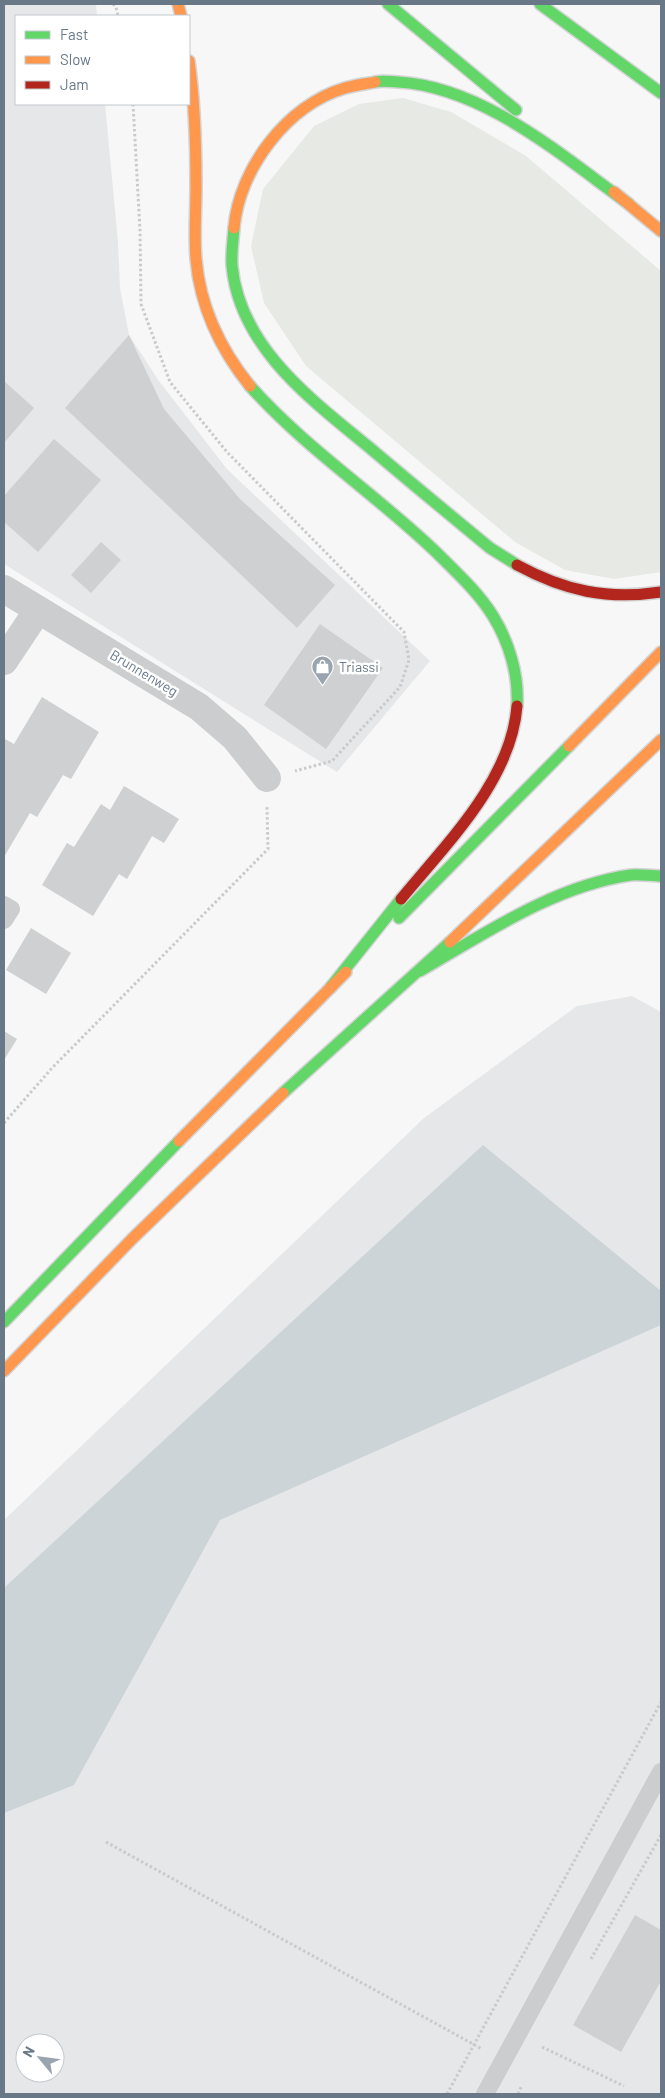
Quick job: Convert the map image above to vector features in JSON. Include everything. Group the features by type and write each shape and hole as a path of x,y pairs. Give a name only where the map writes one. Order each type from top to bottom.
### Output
{"main road":[{"path":"388,4 661,231"},
{"path":"540,4 661,93"},
{"path":"190,68 194,97 197,268 205,308 224,349 246,380 280,418 427,542 476,594 499,626 509,652 517,682 516,709 512,731 496,776 484,796 330,988"},
{"path":"629,204 515,126 470,99 444,89 416,83 386,82 356,85 331,94 305,108 280,128 259,156 243,187 233,226 232,259 237,288 255,333 287,373 326,411 490,548 516,566 570,589 600,596 647,595 661,592"},
{"path":"4,1322 130,1191 661,652"},
{"path":"4,1371 209,1163 287,1089 420,971 661,740"},
{"path":"420,971 515,918 568,892 616,877 661,876"}],"street":[{"name":"Brunnenweg","path":"4,589 199,707 235,738 267,778"},
{"path":"4,662 38,610"}],"lane":[{"path":"4,905 11,909 4,920"},
{"path":"485,2094 661,1772"}],"path":[{"path":"112,4 116,7 118,15"},
{"path":"4,1123 52,1068 268,849 267,778 332,762 400,686 409,660 404,632 227,452 170,382 141,304 140,230 133,105"},
{"path":"447,2094 661,1702"},
{"path":"590,1962 661,1835"},
{"path":"106,1842 503,2061"},
{"path":"538,2054 546,2038"},
{"path":"542,2047 624,2086"}],"shaded area":[{"path":"4,4 96,4 97,15 15,15 15,105 105,105 118,242 120,288 129,335 159,381 227,469 430,661 337,772 4,564"},
{"path":"403,98 451,112 526,156 661,271 661,572 614,579 565,570 515,542 306,366 264,303 251,246 263,189 314,126 359,104"},
{"path":"632,996 661,1012 661,2094 4,2094 4,1520 424,1118 577,1006"},
{"path":"483,1145 661,1291 661,1325 220,1520 74,1785 4,1813 4,1588"}],"building":[{"path":"129,335 164,409 240,499 335,585 297,628 65,408"},
{"path":"4,381 34,408 4,443"},
{"path":"54,439 101,480 38,552 4,522 4,496"},
{"path":"101,542 121,560 91,593 71,575"},
{"name":"Triassi","path":"320,624 383,668 326,749 264,705"},
{"path":"42,697 99,732 71,779 63,775 37,817 30,813 4,857 4,741 5,739 14,744"},
{"path":"124,786 179,819 164,843 152,836 127,879 119,874 93,916 42,885 67,843 74,847 101,804 110,810"},
{"path":"31,928 71,953 46,994 6,970"},
{"path":"4,1031 17,1039 4,1060"},
{"path":"635,1915 661,1930 661,1981 621,2052 573,2025"}],"traffic: fast":[{"path":"388,4 516,110"},
{"path":"540,4 661,93"},
{"path":"375,82 398,82 430,87 461,96 491,110 549,146 629,204"},
{"path":"234,228 232,266 238,295 249,322 264,347 282,370 325,411 490,548 517,565"},
{"path":"250,386 294,431 437,553 481,599 499,626 512,659 515,671 517,706"},
{"path":"399,918 569,746"},
{"path":"420,971 521,913 575,889 631,875 661,876"},
{"path":"330,988 401,899"},
{"path":"283,1093 450,942"},
{"path":"4,1322 179,1141"}],"traffic: slow":[{"path":"178,4 181,15"},
{"path":"190,69 195,124 195,241 198,276 207,310 221,342 250,386"},
{"path":"234,228 245,184 256,162 286,124 324,96 345,88 375,82"},
{"path":"614,192 661,231"},
{"path":"569,746 661,652"},
{"path":"450,942 661,740"},
{"path":"179,1141 346,972"},
{"path":"4,1371 132,1239 283,1093"}],"traffic: jam":[{"path":"517,565 552,581 587,591 622,595 661,592"},
{"path":"401,899 456,834 490,786 503,760 512,734 517,706"}],"place":[{"name":"Triassi","path":"323,686"}]}
